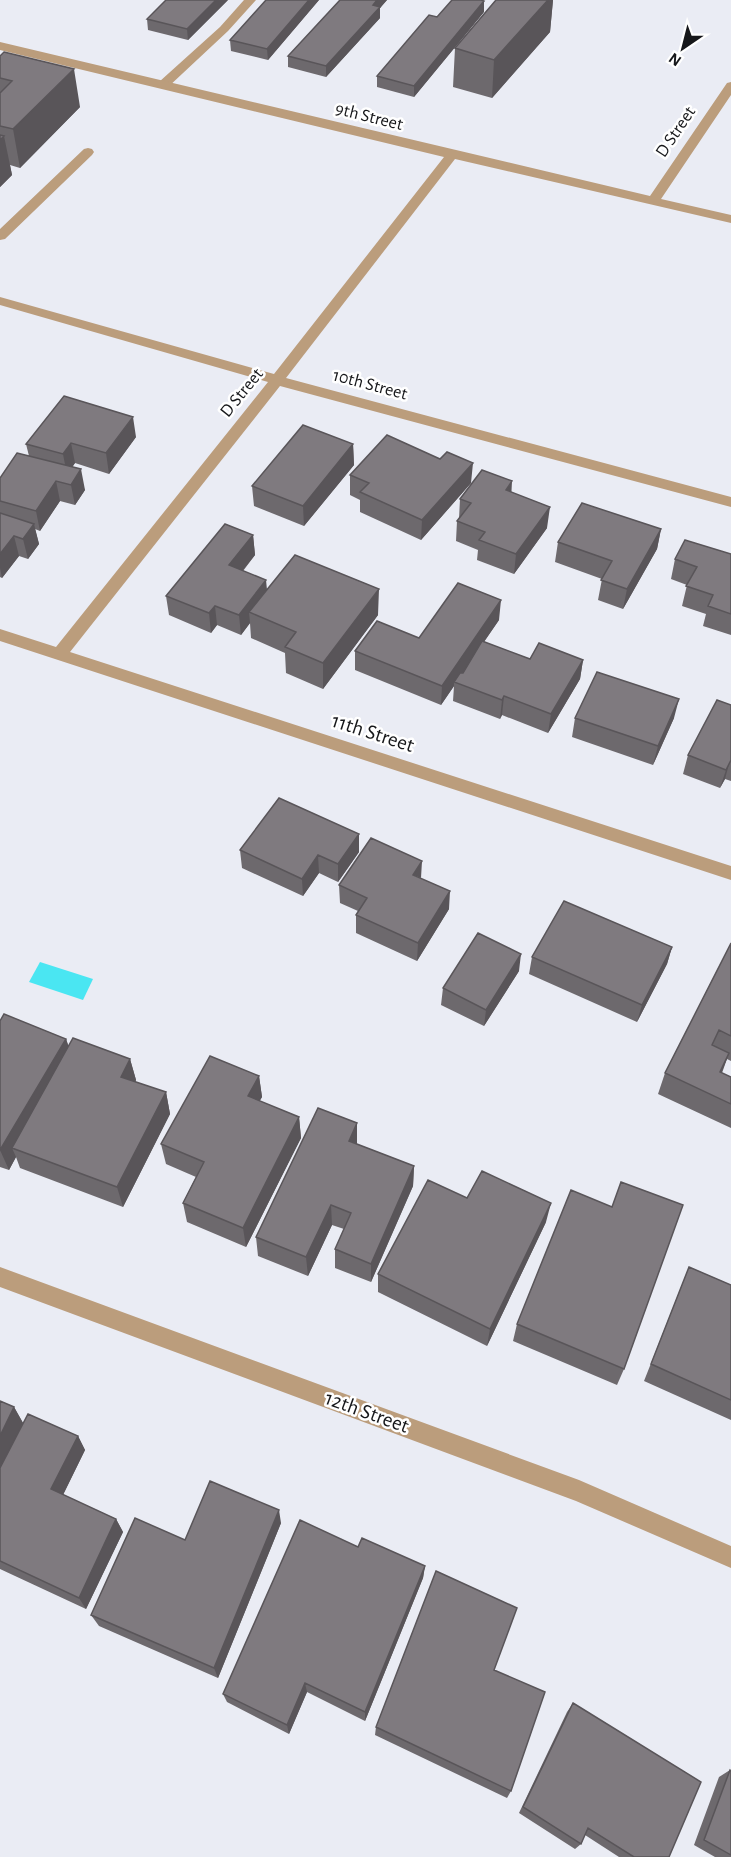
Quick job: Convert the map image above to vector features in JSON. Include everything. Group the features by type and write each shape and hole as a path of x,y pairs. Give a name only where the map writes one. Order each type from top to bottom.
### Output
{"street":[{"path":"163,85 224,29 250,0"},
{"name":"9th Street","path":"0,46 452,155 731,219"},
{"name":"D Street","path":"653,201 731,86"},
{"path":"0,236 88,152"},
{"name":"D Street","path":"59,654 452,155"},
{"name":"10th Street","path":"0,302 277,380 731,502"},
{"name":"11th Street","path":"0,635 731,873"},
{"name":"12th Street","path":"0,1277 579,1491 731,1557"}],"water":[{"path":"40,962 93,979 83,1000 29,982"}],"building":[{"path":"166,0 216,0 187,29 147,19"},
{"path":"266,0 309,0 267,49 230,40"},
{"path":"340,0 377,0 373,5 380,7 326,66 288,56"},
{"path":"452,0 484,1 414,86 377,76 429,15 437,17"},
{"path":"496,0 548,0 494,60 455,48"},
{"path":"4,52 74,69 13,129 0,126 0,93 12,81 0,78 0,56"},
{"path":"64,396 133,417 106,453 71,443 63,454 26,444"},
{"path":"303,425 353,444 303,506 252,486"},
{"path":"387,435 440,459 447,452 473,463 422,520 360,492 369,483 350,475"},
{"path":"17,453 81,469 71,485 56,481 36,511 0,501 0,478"},
{"path":"482,470 512,481 506,490 550,507 516,554 479,540 485,532 457,521 471,503 460,499"},
{"path":"582,503 661,529 627,589 601,580 612,561 558,542"},
{"path":"0,513 34,524 23,539 14,536 0,554"},
{"path":"225,524 253,535 229,565 266,580 239,615 215,606 209,613 166,596"},
{"path":"685,540 731,554 731,614 708,606 713,595 686,586 697,567 675,559"},
{"path":"295,555 379,589 323,663 285,647 296,632 249,612"},
{"path":"458,583 501,600 442,686 355,651 377,621 419,638"},
{"path":"482,641 530,659 539,643 583,660 551,714 504,696 502,700 454,682 460,673 463,673"},
{"path":"597,672 679,699 658,746 575,718"},
{"path":"717,700 731,705 731,760 726,770 688,755"},
{"path":"279,798 359,834 338,864 318,855 302,879 240,850"},
{"path":"371,838 422,861 413,875 450,891 418,943 356,915 367,898 339,885"},
{"path":"564,901 672,947 642,1005 532,957"},
{"path":"478,933 521,954 486,1010 443,988"},
{"path":"731,943 731,1036 719,1030 712,1045 729,1053 720,1072 731,1077 731,1104 665,1073"},
{"path":"4,1014 66,1039 0,1150 0,1021"},
{"path":"73,1038 130,1059 121,1077 166,1092 117,1187 12,1148"},
{"path":"210,1056 259,1076 248,1096 299,1117 243,1228 183,1203 204,1162 161,1144"},
{"path":"318,1108 357,1123 349,1141 414,1166 371,1264 335,1249 351,1213 331,1205 306,1257 256,1237"},
{"path":"482,1171 551,1203 490,1329 378,1274 428,1180 467,1198"},
{"path":"621,1182 683,1205 624,1369 517,1324 571,1190 612,1207"},
{"path":"689,1267 731,1285 731,1400 651,1364"},
{"path":"0,1401 14,1407 0,1436"},
{"path":"28,1414 78,1436 51,1489 116,1519 79,1598 0,1561 0,1468"},
{"path":"210,1481 279,1510 214,1668 91,1615 135,1518 185,1540"},
{"path":"300,1520 358,1547 362,1538 425,1566 365,1712 305,1683 287,1725 223,1694"},
{"path":"436,1571 517,1608 494,1670 545,1692 511,1791 376,1727"},
{"path":"573,1703 701,1782 669,1857 634,1857 588,1828 581,1844 523,1807"},
{"path":"731,1771 731,1855 704,1840"}]}
